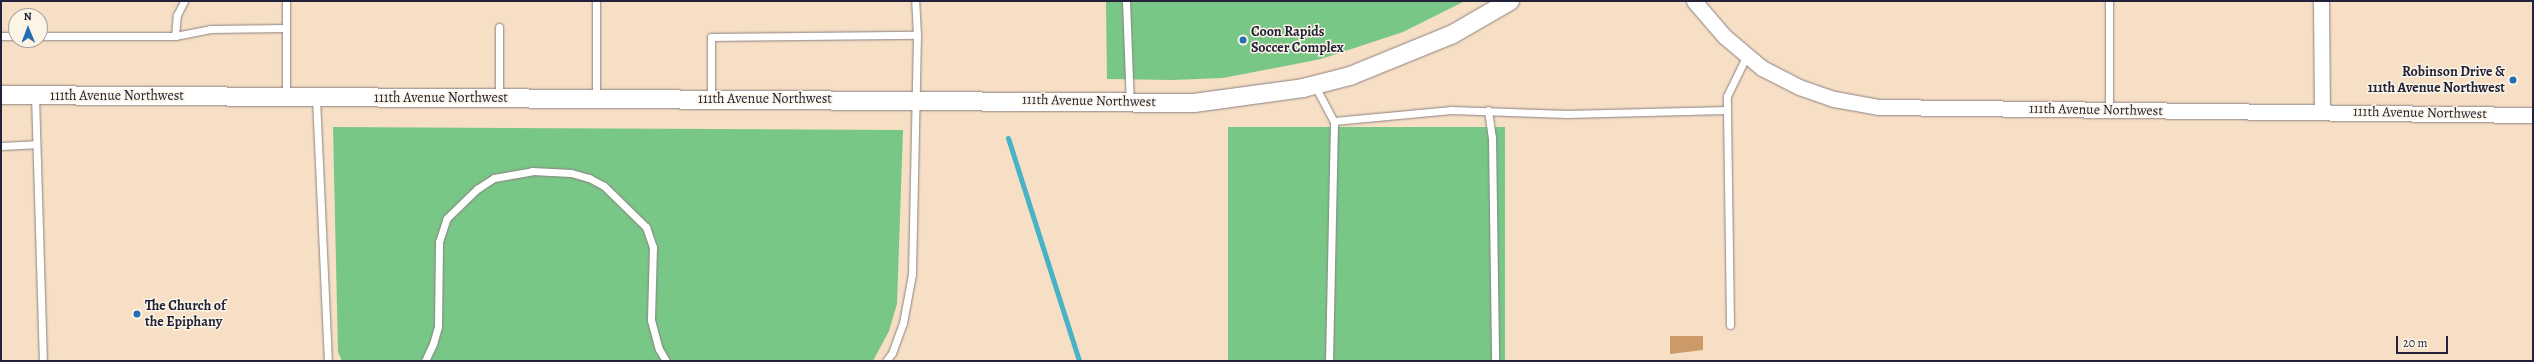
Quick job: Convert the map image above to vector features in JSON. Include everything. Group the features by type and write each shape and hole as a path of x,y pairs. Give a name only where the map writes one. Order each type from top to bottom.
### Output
{"street":[{"name":"111th Avenue Northwest","path":"1,95 316,98 913,99 1194,103 1251,97 1315,85 1400,58 1453,34 1510,1"},
{"name":"111th Avenue Northwest","path":"1694,1 1724,36 1746,57 1762,68 1799,87 1834,99 1878,108 2533,115"},
{"path":"2320,1 2322,112"}],"lane":[{"path":"176,36 177,15 184,1"},
{"path":"286,1 286,97"},
{"path":"596,1 596,99"},
{"path":"886,361 892,353 903,323 912,274 913,99 917,35 915,1"},
{"path":"1126,1 1130,103"},
{"path":"2108,1 2109,110"},
{"path":"499,27 499,98"},
{"path":"48,36 176,36 210,29 286,28"},
{"path":"711,99 711,37 917,35"},
{"path":"1730,325 1727,96 1746,57"},
{"path":"1315,85 1334,121 1329,361"},
{"path":"35,95 43,361"},
{"path":"316,98 328,361"},
{"path":"1334,121 1451,110 1488,110 1567,114 1727,110"},
{"path":"1488,110 1492,137 1494,361"},
{"path":"1,146 36,144"},
{"path":"425,361 433,344 438,326 439,242 447,218 477,189 494,178 532,171 570,173 590,178 604,186 646,227 653,247 651,320 659,349 666,361"}],"green space":[{"name":"Coon Rapids Soccer Complex","path":"1106,1 1465,1 1403,32 1321,59 1223,78 1172,80 1107,79"},
{"path":"333,127 903,130 897,304 889,331 873,361 342,361 338,352"},
{"path":"1228,127 1505,127 1505,361 1228,361"}],"building":[{"path":"1670,336 1703,336 1703,350 1670,354"}],"waterway":[{"path":"1008,138 1079,361"}],"place":[{"name":"Coon Rapids Soccer Complex","path":"1243,40"},
{"name":"Robinson Drive & 111th Avenue Northwest","path":"2513,80"},
{"name":"The Church of the Epiphany","path":"137,314"}]}
